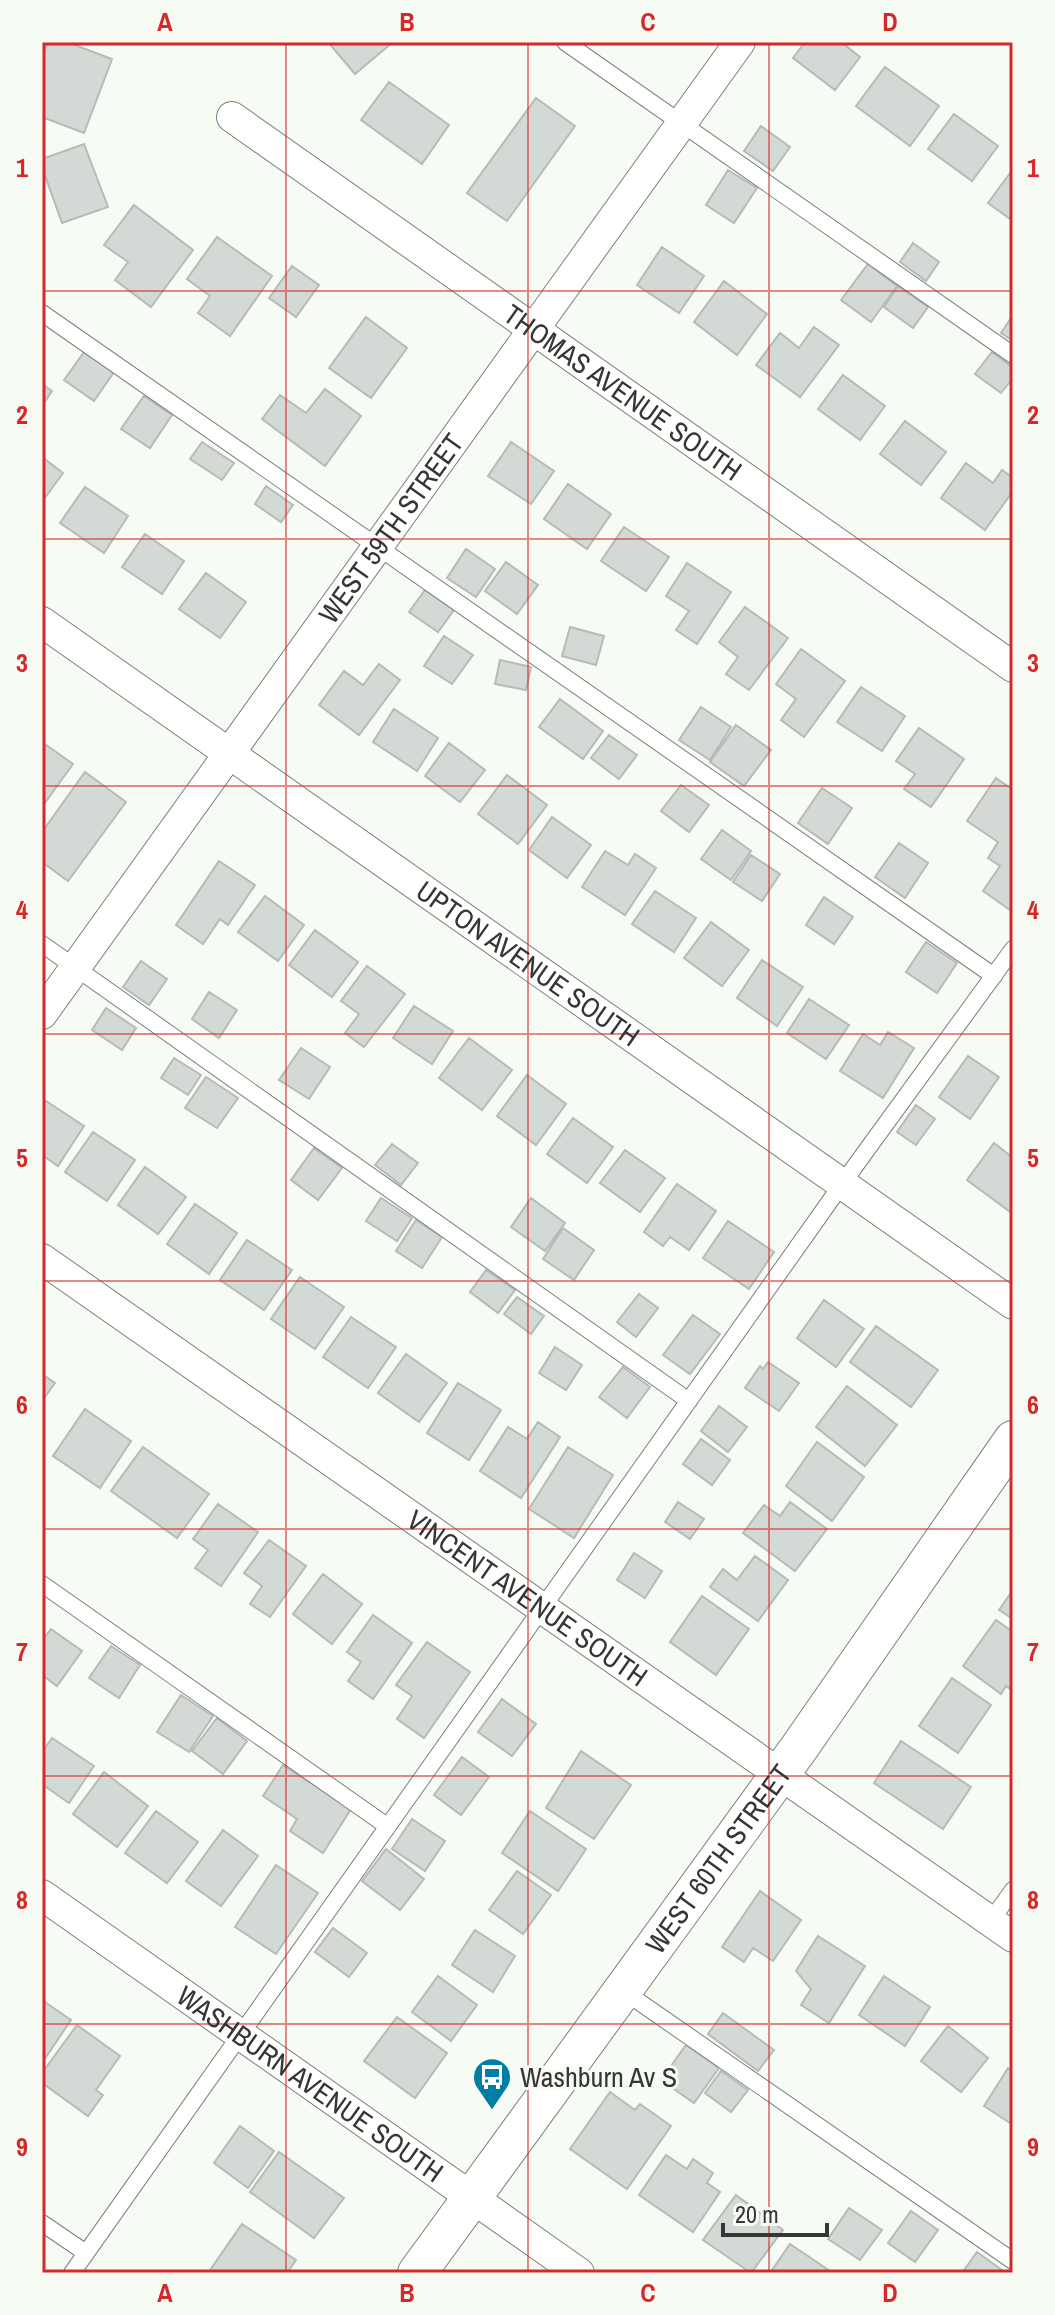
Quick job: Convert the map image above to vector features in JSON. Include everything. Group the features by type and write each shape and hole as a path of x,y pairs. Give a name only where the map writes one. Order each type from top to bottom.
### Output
{"street":[{"name":"WEST 59TH STREET","path":"42,1014 740,42"},
{"name":"THOMAS AVENUE SOUTH","path":"232,117 1013,667"},
{"name":"UPTON AVENUE SOUTH","path":"42,622 1013,1304"},
{"name":"VINCENT AVENUE SOUTH","path":"42,1259 1002,1930"},
{"name":"WEST 60TH STREET","path":"417,2273 779,1776 1013,1440"},
{"name":"WASHBURN AVENUE SOUTH","path":"42,1895 579,2273"}],"lane":[{"path":"565,42 1013,355"},
{"path":"42,313 994,976"},
{"path":"42,944 689,1401"},
{"path":"72,2273 842,1184 1013,949"},
{"path":"42,1584 387,1826"},
{"path":"1002,1930 1013,1890"},
{"path":"622,1990 1013,2261"},
{"path":"42,2223 86,2253"}],"building":[{"path":"48,42 67,42 112,59 84,133 42,117 42,57"},
{"path":"328,42 393,42 355,74"},
{"path":"805,42 841,42 860,57 835,90 793,58"},
{"path":"885,67 939,106 910,146 856,106"},
{"path":"389,82 449,125 422,164 361,120"},
{"path":"536,98 575,126 507,221 467,193"},
{"path":"954,114 998,146 972,181 928,149"},
{"path":"761,126 790,147 773,171 744,151"},
{"path":"84,144 108,207 62,223 42,159"},
{"path":"1013,169 1013,221 988,203"},
{"path":"728,170 757,188 734,223 706,205"},
{"path":"134,205 193,250 151,307 115,280 128,262 104,245"},
{"path":"217,237 272,276 230,336 198,313 210,296 187,279"},
{"path":"913,243 939,262 926,281 900,262"},
{"path":"662,247 704,276 679,313 637,285"},
{"path":"868,264 897,286 871,322 841,300"},
{"path":"292,266 319,285 296,317 269,298"},
{"path":"724,281 767,314 737,355 694,322"},
{"path":"898,286 928,307 913,328 884,307"},
{"path":"1013,315 1013,341 1001,333"},
{"path":"366,317 407,348 371,398 329,368"},
{"path":"814,327 839,345 800,397 756,365 780,333 799,348"},
{"path":"84,352 114,372 94,401 64,380"},
{"path":"992,352 1013,368 1013,378 1001,393 975,374"},
{"path":"843,375 885,406 860,440 818,409"},
{"path":"42,384 52,391 42,406"},
{"path":"325,389 361,416 325,466 262,419 280,395 306,413"},
{"path":"144,396 172,415 150,448 121,429"},
{"path":"905,421 946,452 921,485 880,454"},
{"path":"202,442 234,463 222,480 190,459"},
{"path":"511,442 554,471 531,504 488,476"},
{"path":"42,457 63,473 42,502"},
{"path":"966,463 993,483 1002,470 1013,478 1013,491 985,530 941,498"},
{"path":"568,484 611,514 587,549 544,519"},
{"path":"266,486 293,505 281,522 255,504"},
{"path":"85,487 128,516 104,553 60,523"},
{"path":"624,527 669,557 646,591 601,561"},
{"path":"145,534 184,561 162,594 122,567"},
{"path":"466,549 495,569 476,597 447,578"},
{"path":"506,562 538,585 517,614 485,591"},
{"path":"687,563 731,592 697,644 676,630 689,611 666,596"},
{"path":"206,573 246,602 220,638 179,609"},
{"path":"425,590 454,610 438,632 409,612"},
{"path":"745,607 788,638 749,690 726,674 738,657 719,642"},
{"path":"570,627 604,636 596,665 562,656"},
{"path":"444,636 473,655 452,684 424,666"},
{"path":"801,649 845,681 804,737 781,720 796,699 776,684"},
{"path":"500,660 531,667 526,690 495,684"},
{"path":"379,664 400,680 359,735 319,705 344,671 363,685"},
{"path":"861,687 905,716 882,751 837,722"},
{"path":"560,699 603,731 583,759 539,727"},
{"path":"701,707 731,727 710,760 679,740"},
{"path":"394,709 438,738 417,771 373,742"},
{"path":"736,725 771,750 744,786 710,762"},
{"path":"919,728 964,759 931,807 904,789 915,774 896,761"},
{"path":"609,735 637,755 619,779 591,758"},
{"path":"42,742 73,764 42,807"},
{"path":"449,743 485,770 460,802 425,776"},
{"path":"85,772 126,802 68,881 42,862 42,832"},
{"path":"507,775 547,805 518,844 478,814"},
{"path":"996,778 1013,790 1013,912 983,891 1000,866 988,858 998,842 967,821"},
{"path":"681,785 709,805 689,832 661,811"},
{"path":"822,788 852,808 828,844 798,823"},
{"path":"552,817 591,845 567,878 529,850"},
{"path":"722,830 751,851 731,880 701,859"},
{"path":"899,843 928,863 905,898 875,877"},
{"path":"605,851 628,865 635,854 656,868 625,915 582,887"},
{"path":"751,855 780,874 762,901 733,882"},
{"path":"219,861 255,885 228,925 220,919 203,944 176,925"},
{"path":"655,891 696,918 674,952 632,924"},
{"path":"265,896 304,925 278,961 238,932"},
{"path":"824,897 853,917 834,944 806,925"},
{"path":"711,922 749,950 722,986 684,958"},
{"path":"315,930 358,962 332,997 289,965"},
{"path":"926,942 957,963 937,993 906,972"},
{"path":"762,960 803,987 777,1026 737,998"},
{"path":"141,961 167,979 149,1005 123,987"},
{"path":"367,966 405,994 364,1047 345,1033 359,1014 341,1001"},
{"path":"209,992 237,1010 219,1038 192,1019"},
{"path":"809,999 849,1025 826,1059 787,1033"},
{"path":"414,1006 453,1031 432,1064 393,1038"},
{"path":"106,1008 136,1028 122,1050 92,1030"},
{"path":"888,1032 914,1048 883,1098 840,1071 863,1034 880,1045"},
{"path":"469,1038 512,1070 482,1110 439,1078"},
{"path":"301,1048 330,1067 309,1099 279,1080"},
{"path":"968,1056 999,1077 970,1119 939,1097"},
{"path":"174,1058 201,1075 188,1095 161,1078"},
{"path":"527,1075 566,1104 536,1145 497,1116"},
{"path":"206,1077 238,1098 217,1128 185,1108"},
{"path":"43,1099 84,1126 58,1166 42,1155"},
{"path":"916,1105 935,1119 916,1145 897,1132"},
{"path":"573,1118 613,1147 587,1183 547,1154"},
{"path":"93,1132 135,1160 107,1201 65,1172"},
{"path":"994,1143 1013,1158 1013,1214 967,1180"},
{"path":"392,1144 418,1163 401,1185 375,1165"},
{"path":"314,1148 342,1168 318,1200 291,1180"},
{"path":"625,1150 665,1178 640,1212 600,1183"},
{"path":"145,1167 186,1197 158,1234 118,1205"},
{"path":"677,1184 716,1211 689,1250 670,1237 663,1246 644,1232"},
{"path":"381,1198 412,1218 397,1241 366,1221"},
{"path":"531,1198 565,1223 545,1251 511,1227"},
{"path":"195,1204 237,1233 209,1274 167,1244"},
{"path":"416,1220 442,1237 422,1268 396,1251"},
{"path":"728,1221 774,1252 749,1289 703,1258"},
{"path":"563,1228 594,1250 574,1280 543,1259"},
{"path":"247,1240 292,1270 264,1310 220,1280"},
{"path":"486,1270 515,1290 498,1313 470,1292"},
{"path":"300,1277 344,1307 315,1349 271,1319"},
{"path":"639,1294 658,1308 636,1337 617,1322"},
{"path":"517,1297 544,1316 531,1334 504,1314"},
{"path":"824,1300 864,1329 836,1367 797,1338"},
{"path":"693,1315 720,1334 690,1374 663,1355"},
{"path":"351,1317 396,1347 368,1388 323,1357"},
{"path":"876,1326 938,1370 911,1407 850,1362"},
{"path":"555,1347 582,1365 566,1390 539,1373"},
{"path":"406,1354 447,1383 419,1422 378,1393"},
{"path":"768,1362 799,1383 779,1411 745,1388 760,1366 763,1369"},
{"path":"623,1367 650,1387 627,1418 599,1397"},
{"path":"42,1374 55,1383 42,1401"},
{"path":"458,1383 501,1410 469,1460 427,1433"},
{"path":"847,1386 897,1425 865,1466 816,1427"},
{"path":"719,1406 747,1427 728,1452 701,1431"},
{"path":"85,1409 131,1441 100,1488 53,1456"},
{"path":"538,1422 560,1437 521,1498 480,1471 508,1427 527,1439"},
{"path":"701,1439 730,1460 712,1485 683,1464"},
{"path":"817,1442 864,1477 832,1521 786,1486"},
{"path":"143,1447 209,1494 177,1538 111,1491"},
{"path":"568,1447 613,1475 574,1538 529,1509"},
{"path":"678,1502 704,1519 690,1539 665,1522"},
{"path":"790,1502 827,1529 795,1571 743,1533 764,1505 780,1516"},
{"path":"218,1504 258,1532 221,1586 195,1568 208,1550 193,1539"},
{"path":"269,1540 306,1566 270,1617 250,1604 262,1586 244,1573"},
{"path":"634,1553 662,1571 645,1598 617,1580"},
{"path":"755,1556 788,1580 758,1621 710,1587 723,1569 737,1580"},
{"path":"323,1574 362,1604 332,1644 293,1614"},
{"path":"1013,1590 1013,1619 999,1610"},
{"path":"702,1596 749,1629 716,1675 670,1642"},
{"path":"373,1615 412,1643 373,1699 348,1681 361,1662 347,1652"},
{"path":"996,1620 1013,1632 1013,1691 1006,1686 1001,1694 963,1666"},
{"path":"51,1629 82,1651 57,1686 42,1675 42,1641"},
{"path":"427,1642 470,1672 424,1738 397,1719 412,1696 396,1685"},
{"path":"111,1646 140,1665 119,1698 89,1678"},
{"path":"952,1678 991,1705 958,1753 919,1726"},
{"path":"181,1695 213,1716 189,1752 157,1732"},
{"path":"502,1699 536,1724 512,1756 478,1732"},
{"path":"217,1718 247,1741 223,1774 192,1751"},
{"path":"52,1738 94,1766 69,1803 42,1784 42,1752"},
{"path":"901,1741 971,1787 943,1829 874,1783"},
{"path":"581,1751 631,1785 594,1839 546,1808"},
{"path":"462,1757 489,1777 461,1815 434,1795"},
{"path":"283,1765 351,1809 323,1853 290,1831 297,1819 263,1796"},
{"path":"104,1772 148,1806 117,1847 73,1814"},
{"path":"156,1811 198,1842 167,1883 125,1853"},
{"path":"530,1811 586,1849 558,1891 502,1853"},
{"path":"412,1819 445,1841 425,1871 392,1849"},
{"path":"223,1830 258,1856 221,1906 186,1881"},
{"path":"386,1849 424,1879 400,1910 362,1881"},
{"path":"276,1865 318,1893 276,1954 235,1927"},
{"path":"517,1871 551,1895 523,1934 489,1910"},
{"path":"760,1891 801,1920 773,1961 753,1948 744,1962 722,1947"},
{"path":"333,1928 367,1953 349,1977 315,1952"},
{"path":"475,1930 515,1956 493,1992 452,1965"},
{"path":"818,1936 865,1966 829,2023 801,2005 811,1989 796,1971"},
{"path":"438,1976 477,2005 451,2041 412,2012"},
{"path":"884,1976 930,2007 905,2046 859,2015"},
{"path":"42,2000 71,2020 42,2063"},
{"path":"723,2013 774,2050 758,2071 708,2034"},
{"path":"397,2017 447,2053 415,2098 364,2061"},
{"path":"77,2025 120,2056 96,2090 103,2095 88,2116 42,2083 42,2073"},
{"path":"948,2026 988,2058 961,2092 921,2061"},
{"path":"686,2045 719,2068 694,2103 661,2080"},
{"path":"1008,2068 1013,2071 1013,2125 984,2106"},
{"path":"721,2071 748,2090 731,2112 705,2093"},
{"path":"610,2092 635,2110 640,2104 671,2126 627,2189 570,2149"},
{"path":"240,2126 274,2151 248,2188 214,2163"},
{"path":"279,2152 344,2198 314,2238 250,2192"},
{"path":"666,2155 687,2169 693,2159 713,2173 707,2183 720,2192 693,2232 639,2195"},
{"path":"736,2195 783,2230 751,2273 703,2240"},
{"path":"849,2208 882,2230 860,2260 828,2239"},
{"path":"911,2211 938,2230 915,2262 888,2243"},
{"path":"242,2224 296,2260 287,2273 208,2273"},
{"path":"790,2244 833,2273 770,2273"},
{"path":"977,2252 1006,2273 962,2273"}],"place":[{"name":"Washburn Av S","path":"492,2111"}]}
